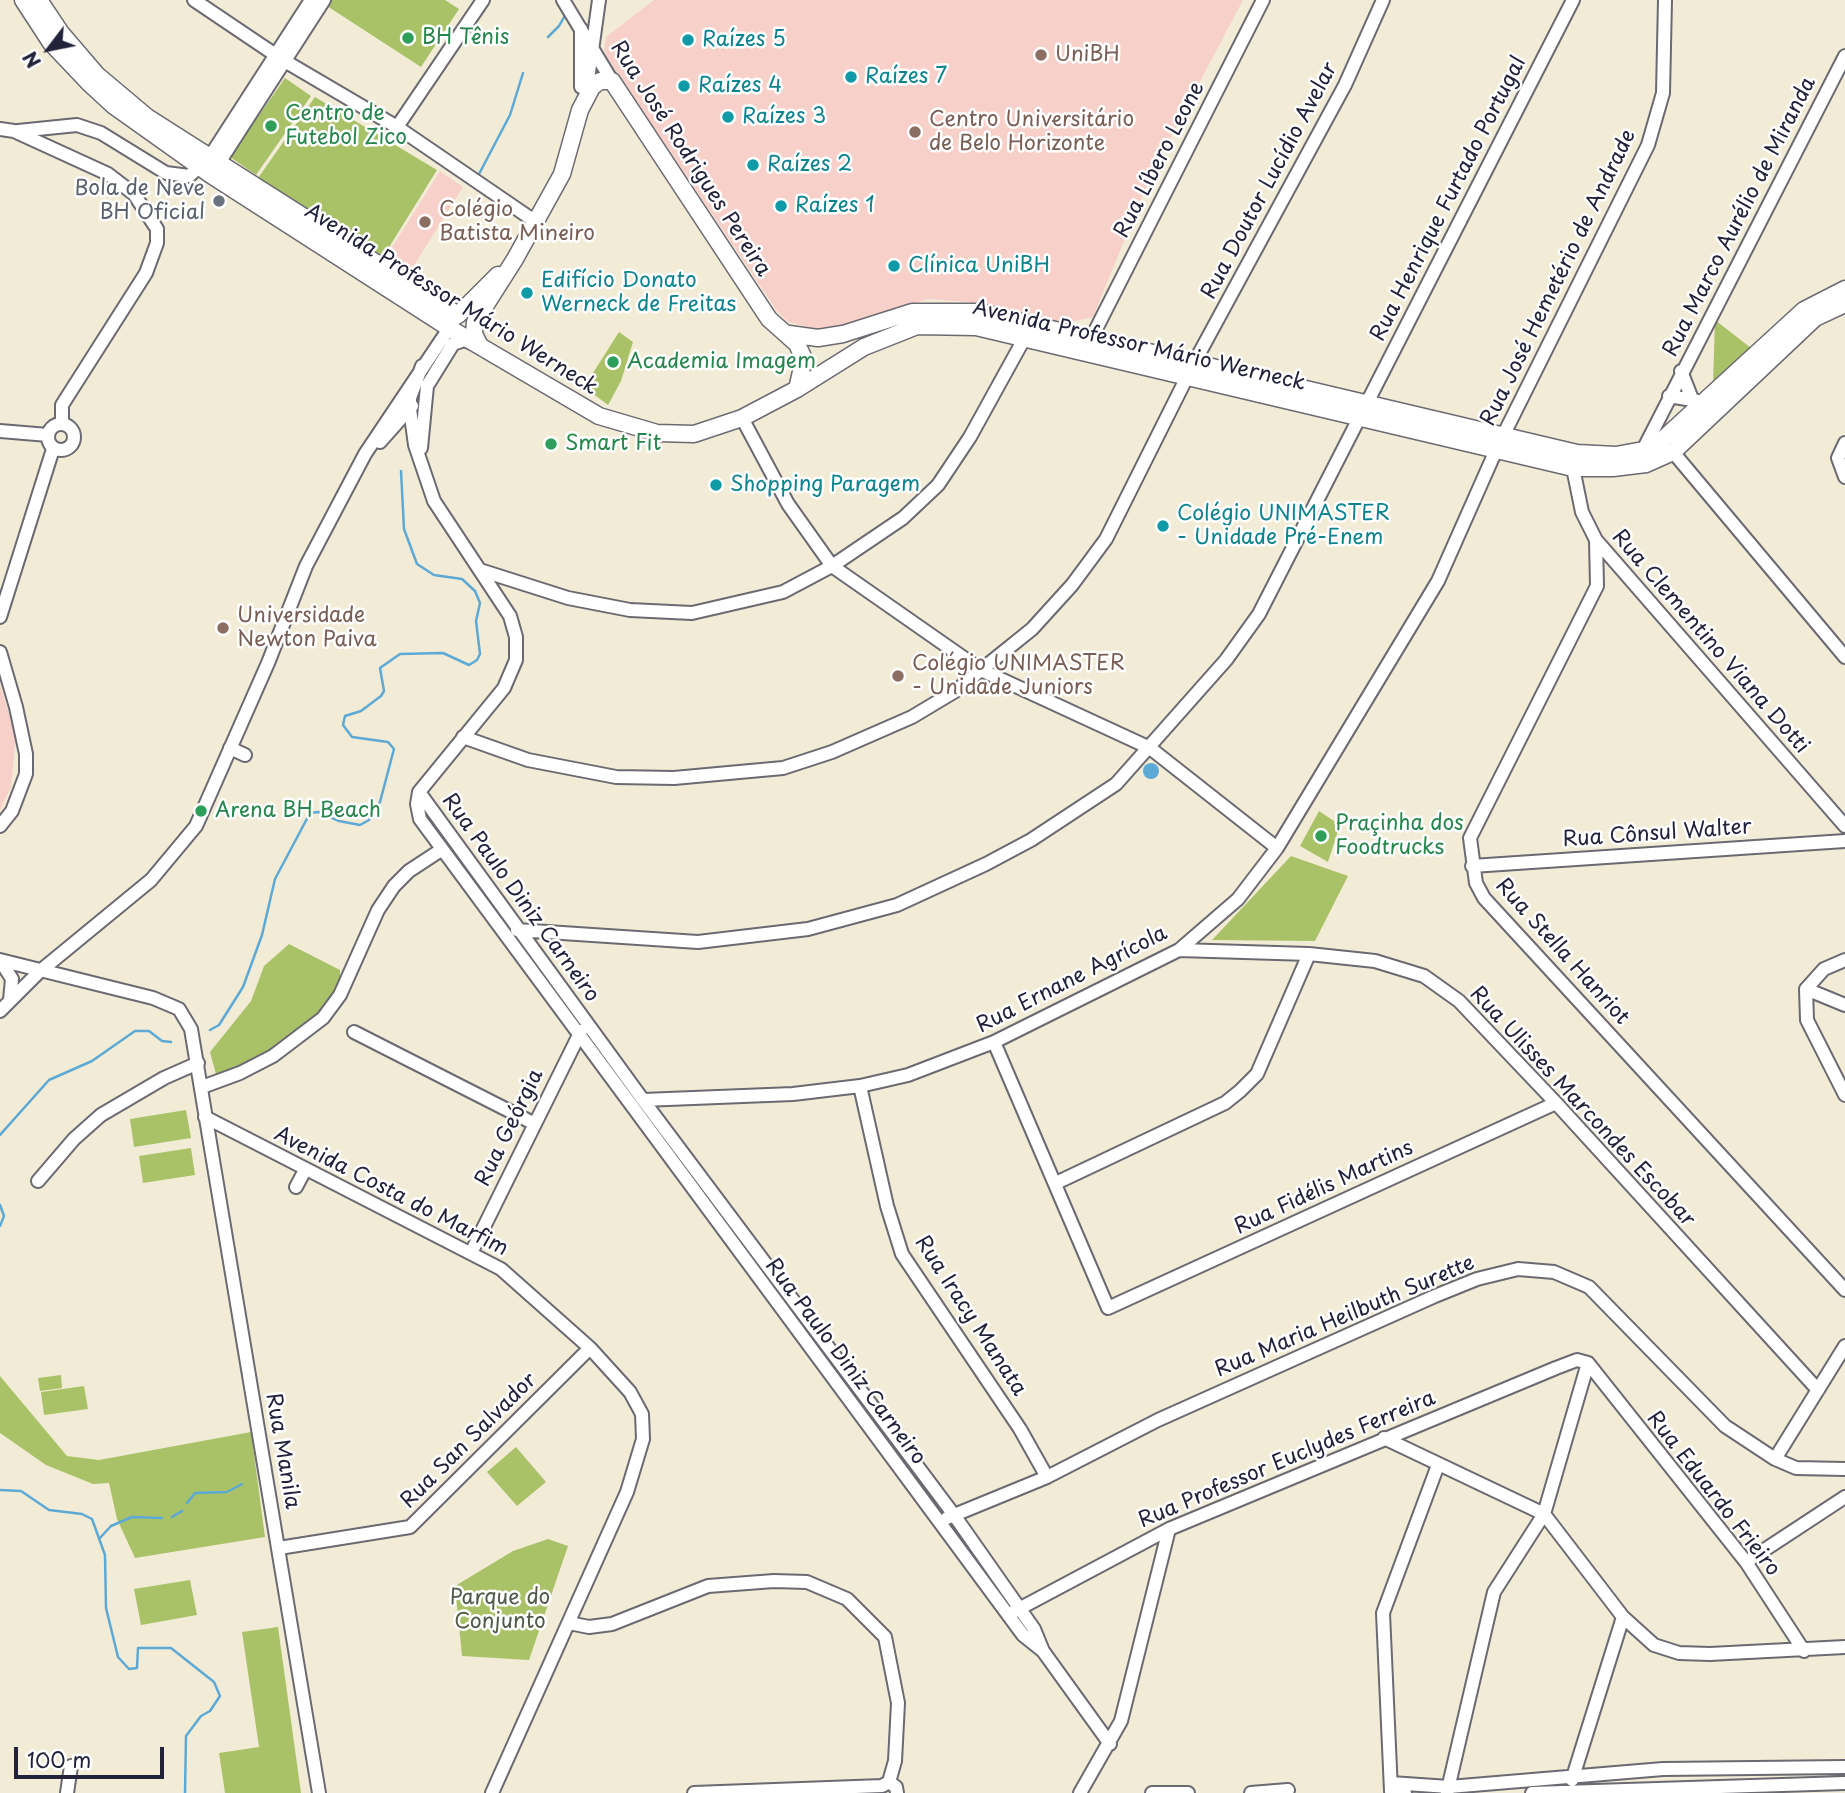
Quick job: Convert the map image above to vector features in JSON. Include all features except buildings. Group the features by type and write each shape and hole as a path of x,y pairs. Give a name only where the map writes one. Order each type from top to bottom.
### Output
{"main road":[{"name":"Avenida Professor Mário Werneck","path":"23,0 51,43 114,106 453,322 480,346 599,416 642,430 694,434 742,418 797,389 864,347 917,326 976,327 1024,339 1190,370 1501,442 1577,453 1616,454 1643,450 1660,442 1698,400 1804,310 1845,289"},
{"name":"Avenida Professor Mário Werneck","path":"39,0 61,33 97,75 210,166"},
{"path":"480,346 474,334 475,322 515,259 562,174 583,106 596,84 612,81"},
{"name":"Rua José Rodrigues Pereira","path":"612,81 769,318 789,334"},
{"path":"453,322 515,259"},
{"name":"Avenida Professor Mário Werneck","path":"1501,442 1573,468 1613,468 1646,464 1673,452 1815,318 1845,304"},
{"name":"Avenida Professor Mário Werneck","path":"789,334 818,338 843,334 912,313 946,310 979,312 1057,331 1078,323 1084,325 1092,337 1190,370"},
{"path":"789,334 804,359 797,389"},
{"path":"1066,346 1092,337"},
{"path":"1698,400 1701,425"}],"street":[{"path":"194,0 279,57 397,127 536,222"},
{"path":"0,129 14,131 77,125 102,133 166,173 189,176 210,166 279,57 311,0"},
{"path":"279,57 324,0"},
{"path":"397,127 483,0"},
{"path":"583,106 600,0"},
{"name":"Rua Líbero Leone","path":"1092,337 1263,0"},
{"name":"Rua Doutor Lucídio Avelar","path":"463,737 528,760 616,777 674,778 783,768 832,752 912,717 957,690 1032,629 1072,585 1106,538 1190,370 1345,85 1383,0"},
{"name":"Rua Henrique Furtado Portugal","path":"517,930 698,942 808,929 897,905 1031,840 1115,784 1226,660 1259,614 1573,0"},
{"name":"Rua José Hemetério de Andrade","path":"1501,442 1648,145 1663,93 1665,0"},
{"name":"Rua José Rodrigues Pereira","path":"564,1 612,81"},
{"path":"581,28 583,106"},
{"name":"Rua Marco Aurélio de Miranda","path":"1643,450 1681,371 1845,56"},
{"path":"14,131 108,174 135,194 157,229 158,243 146,274 62,405 62,424"},
{"path":"0,1011 39,972 151,880 196,826 230,748 277,657 306,566 365,454 453,322"},
{"path":"480,570 580,601 630,610 692,613 783,592 832,566 904,518 938,485 970,437 1024,339"},
{"path":"365,454 384,439 410,409 453,344 464,340 480,346"},
{"path":"419,792 504,688 516,660 516,638 510,616 434,500 414,438 410,398 422,366"},
{"path":"1681,371 1698,400"},
{"path":"421,459 422,415 427,386"},
{"path":"1669,396 1698,400"},
{"path":"742,418 788,504 832,566 981,670 1150,748 1277,848"},
{"path":"0,617 53,449 48,435 53,426 62,424 72,430 73,443 63,451 53,449"},
{"path":"0,430 48,435"},
{"path":"384,439 398,432 414,438"},
{"name":"Rua Ernane Agrícola","path":"643,1100 793,1094 860,1086 908,1075 994,1042 1179,950 1238,899 1277,848 1438,581 1501,442"},
{"path":"1845,443 1838,458 1845,477"},
{"path":"1673,452 1845,657"},
{"name":"Rua Clementino Viana Dotti","path":"1573,468 1582,512 1597,540 1845,826"},
{"name":"Rua Stella Hanriot","path":"1597,540 1597,586 1470,838 1472,866 1483,898 1845,1290"},
{"path":"496,593 501,583 513,579"},
{"path":"0,652 26,754 26,774 12,811 0,826"},
{"path":"230,748 245,755"},
{"name":"Rua Paulo Diniz Carneiro","path":"419,792 417,804 420,819 441,850 577,1035 954,1516 1014,1612"},
{"name":"Rua Paulo Diniz Carneiro","path":"419,792 839,1372 940,1521 1014,1612 1110,1744"},
{"name":"Rua Cônsul Walter","path":"1472,866 1845,841"},
{"path":"202,1087 240,1073 273,1056 323,1018 340,995 378,909 409,871 441,850"},
{"name":"Rua Ulisses Marcondes Escobar","path":"1179,950 1309,954 1375,961 1424,976 1459,1001 1556,1102 1818,1390"},
{"path":"994,1042 1056,1184 1225,1103 1240,1091 1257,1074 1309,954"},
{"path":"10,1000 14,989 12,979 0,960 39,972"},
{"path":"1845,960 1824,969 1806,989 1807,1020 1845,1096"},
{"name":"Rua Manila","path":"39,972 128,990 180,1005 191,1029 319,1793"},
{"path":"1806,989 1845,1005"},
{"name":"Rua Geórgia","path":"471,1253 577,1035 588,1023"},
{"path":"354,1032 533,1123"},
{"path":"38,1181 74,1139 101,1115 164,1078 198,1063"},
{"name":"Rua Iracy Manata","path":"860,1086 887,1206 902,1254 1020,1429 1047,1477"},
{"name":"Rua Fidélis Martins","path":"1056,1184 1108,1308 1556,1102"},
{"name":"Avenida Costa do Marfim","path":"205,1117 501,1269 590,1348 630,1391 642,1414 643,1438 627,1492 492,1793"},
{"path":"296,1187 305,1170"},
{"name":"Rua Maria Heilbuth Surette","path":"940,1521 1047,1477 1158,1420 1435,1296 1476,1279 1518,1269 1554,1272 1589,1287 1725,1426 1775,1459 1796,1468 1845,1469"},
{"path":"1775,1459 1845,1346"},
{"name":"Rua San Salvador","path":"279,1548 410,1527 590,1348"},
{"name":"Rua Professor Euclydes Ferreira","path":"1014,1612 1168,1529 1577,1360 1588,1363"},
{"path":"1448,1790 1494,1592 1544,1514 1588,1363"},
{"name":"Rua Eduardo Frieiro","path":"1588,1363 1746,1562 1804,1651"},
{"path":"1384,1438 1544,1514 1623,1617 1654,1645 1678,1653 1804,1651 1845,1647"},
{"path":"1391,1787 1383,1613 1438,1465"},
{"path":"1746,1562 1845,1497"},
{"path":"1080,1793 1121,1721 1168,1529"},
{"path":"569,1623 589,1627 612,1624 687,1594 731,1583 807,1583 847,1598 885,1637 898,1703 894,1787"},
{"path":"1570,1790 1623,1617"},
{"path":"67,1793 71,1766"},
{"path":"1391,1787 1448,1790 1573,1774 1663,1769 1845,1768"},
{"path":"1532,1793 1570,1790 1664,1791 1845,1783"},
{"path":"694,1793 875,1786 894,1787 908,1793"},
{"path":"1391,1787 1405,1793"},
{"path":"1251,1793 1288,1790"},
{"path":"1152,1793 1188,1793"}],"shaded area":[{"name":"Centro Universitário de Belo Horizonte","path":"654,0 1243,0 1152,173 1093,317 1058,325 981,303 928,299 822,331 788,322 777,311 608,59 604,50 606,37"},
{"name":"Colégio Batista Mineiro","path":"440,171 463,187 410,272 386,257"},
{"path":"0,685 16,736 11,787 0,810"}],"green space":[{"name":"BH Tênis","path":"331,0 445,0 459,9 421,67 327,6"},
{"name":"Centro de Futebol Zico","path":"285,78 311,96 256,175 230,157"},
{"path":"315,97 437,170 383,257 258,178"},
{"path":"1715,320 1751,348 1713,383"},
{"name":"Academia Imagem","path":"619,332 633,342 621,381 608,405 584,387"},
{"name":"Praçinha dos Foodtrucks","path":"1319,811 1340,825 1328,862 1300,846"},
{"path":"1291,856 1348,876 1315,941 1212,940"},
{"path":"289,944 340,970 340,985 308,1027 284,1046 218,1082 210,1052 251,1001 264,966"},
{"path":"186,1110 191,1138 134,1147 130,1119"},
{"path":"191,1148 195,1175 143,1183 139,1156"},
{"path":"61,1375 62,1388 40,1391 38,1378"},
{"path":"0,1376 67,1456 99,1460 251,1432 265,1537 135,1558 117,1519 109,1483 93,1484 46,1465 0,1433"},
{"path":"84,1386 88,1409 44,1415 41,1392"},
{"path":"516,1447 546,1482 517,1506 487,1472"},
{"name":"Parque do Conjunto","path":"548,1539 568,1546 529,1660 462,1656 455,1586 513,1551"},
{"path":"190,1580 197,1615 141,1625 134,1589"},
{"path":"278,1627 301,1793 225,1793 219,1753 259,1747 242,1632"}],"water":[{"path":"1151,763 1157,765 1157,777 1151,779 1145,777 1143,771 1145,765"}],"waterway":[{"path":"548,37 559,26 567,12"},
{"path":"478,176 510,115 523,73"},
{"path":"210,1030 219,1025 243,987 262,935 275,879 310,813 319,812 339,821 360,825 369,820 380,802 394,749 388,742 352,737 343,725 345,716 361,711 381,696 384,691 380,668 400,654 443,653 469,665 477,660 480,654 476,621 480,603 475,591 462,579 434,575 417,564 404,529 401,471"},
{"path":"0,1135 49,1080 92,1061 135,1031 149,1031 162,1041 171,1042"},
{"path":"0,1205 4,1216 0,1226"},
{"path":"187,1503 195,1493 227,1492 242,1484"},
{"path":"0,1490 21,1491 49,1510 82,1514 92,1519 105,1555 106,1608 118,1657 129,1669 137,1668 138,1648 171,1648 214,1682 220,1696 186,1736 185,1793"},
{"path":"172,1517 182,1511"},
{"path":"99,1539 111,1526 132,1517 162,1518"}],"place":[{"name":"BH Tênis","path":"408,38"},
{"name":"Raízes 5","path":"688,40"},
{"name":"UniBH","path":"1041,55"},
{"name":"Raízes 7","path":"851,77"},
{"name":"Raízes 4","path":"684,86"},
{"name":"Raízes 3","path":"728,117"},
{"name":"Centro de Futebol Zico","path":"271,126"},
{"name":"Centro Universitário de Belo Horizonte","path":"915,132"},
{"name":"Raízes 2","path":"753,165"},
{"name":"Bola de Neve BH Oficial","path":"219,201"},
{"name":"Raízes 1","path":"781,206"},
{"name":"Colégio Batista Mineiro","path":"425,222"},
{"name":"Clínica UniBH","path":"894,266"},
{"name":"Edifício Donato Werneck de Freitas","path":"527,293"},
{"name":"Academia Imagem","path":"613,362"},
{"name":"Smart Fit","path":"551,444"},
{"name":"Shopping Paragem","path":"716,485"},
{"name":"Colégio UNIMASTER - Unidade Pré-Enem","path":"1163,526"},
{"name":"Universidade Newton Paiva","path":"223,628"},
{"name":"Colégio UNIMASTER - Unidade Juniors","path":"898,676"},
{"name":"Arena BH Beach","path":"201,811"},
{"name":"Praçinha dos Foodtrucks","path":"1321,836"}]}
